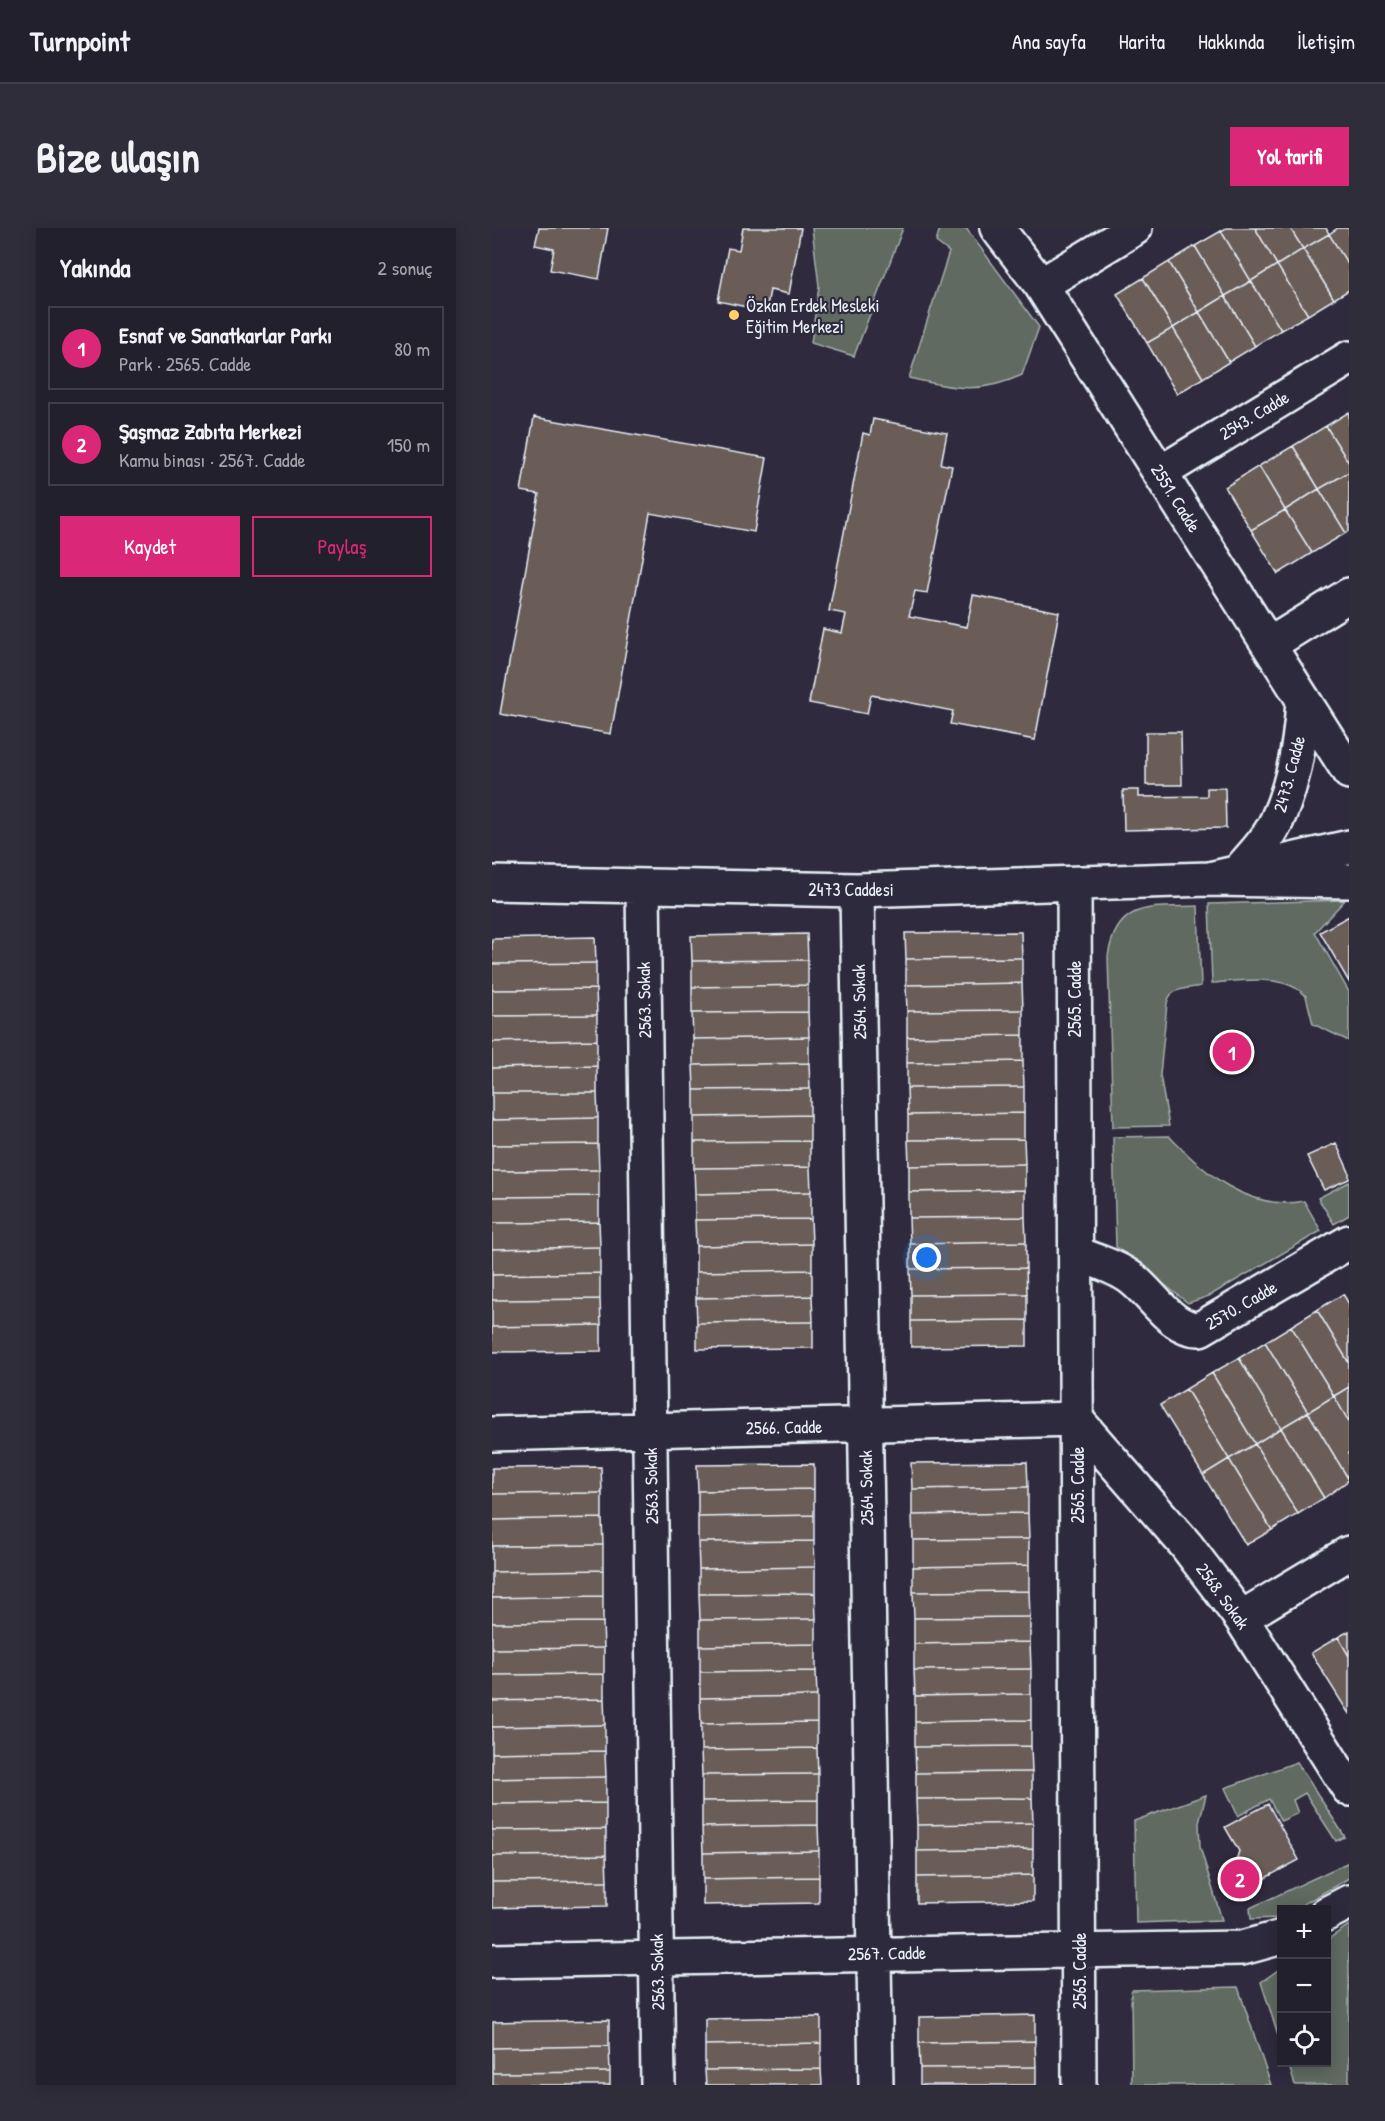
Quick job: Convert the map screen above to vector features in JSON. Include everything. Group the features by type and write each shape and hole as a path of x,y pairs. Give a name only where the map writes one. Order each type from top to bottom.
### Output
{"street":[{"name":"2551. Cadde","path":"997,228 1041,285 1349,772"},
{"path":"1041,285 1135,228"},
{"name":"2543. Cadde","path":"1160,473 1349,358"},
{"path":"1269,645 1349,595"},
{"name":"2473. Cadde","path":"1224,876 1266,839 1277,820 1295,760 1301,730 1303,699"},
{"path":"1224,876 1349,847"},
{"path":"1224,876 1349,881"},
{"name":"2473 Caddesi","path":"492,883 857,890 1074,885 1224,876"},
{"name":"2565. Cadde","path":"1074,885 1079,2085"},
{"name":"2563. Sokak","path":"643,886 658,2085"},
{"name":"2564. Sokak","path":"857,890 876,2085"},
{"name":"2570. Cadde","path":"1076,1253 1119,1270 1145,1290 1176,1322 1188,1329 1200,1329 1349,1242"},
{"name":"2566. Cadde","path":"492,1434 1076,1419"},
{"name":"2568. Sokak","path":"1076,1419 1186,1545 1241,1618 1349,1789"},
{"path":"1241,1618 1349,1553"},
{"path":"1331,1911 1349,1902"},
{"name":"2567. Cadde","path":"492,1961 1079,1949 1242,1948 1277,1938"}],"shaded area":[{"path":"812,228 903,228 854,356 811,343 819,286"},
{"path":"940,228 966,228 1039,327 1022,375 992,385 966,388 909,378 949,252 936,242"},
{"path":"1345,900 1315,932 1349,992 1349,1041 1313,1024 1306,996 1286,984 1262,980 1212,983 1209,904"},
{"path":"1198,906 1201,986 1175,991 1167,1003 1160,1075 1169,1126 1113,1127 1108,956 1113,938 1119,925 1128,916 1139,911 1152,908"},
{"path":"1169,1136 1197,1163 1229,1187 1265,1201 1284,1203 1304,1201 1321,1231 1209,1296 1188,1303 1116,1247 1113,1137"},
{"path":"1349,1182 1349,1215 1334,1224 1318,1198"},
{"path":"1297,1762 1345,1837 1336,1841 1305,1793 1293,1800 1298,1813 1281,1821 1269,1799 1238,1816 1225,1788"},
{"path":"1206,1795 1199,1823 1200,1847 1222,1920 1136,1923 1134,1821"},
{"path":"1349,1862 1349,1878 1302,1905 1277,1905 1277,1918 1251,1919 1250,1908"},
{"path":"1349,1925 1349,2085 1295,2085 1289,2067 1331,2067 1331,1937"},
{"path":"1277,1971 1277,2032 1261,1982"},
{"path":"1238,1987 1271,2085 1132,2085 1131,1990"}],"building":[{"path":"539,228 608,228 599,279 550,270 554,249 535,245"},
{"name":"Özkan Erdek Mesleki Eğitim Merkezi","path":"743,228 801,228 789,294 770,290 766,311 718,301 728,248 739,250"},
{"path":"1226,228 1255,228 1277,265 1251,281 1221,231"},
{"path":"1255,228 1290,228 1303,249 1277,265"},
{"path":"1290,228 1326,228 1329,234 1303,249"},
{"path":"1338,228 1349,228 1349,266 1329,234"},
{"path":"1221,231 1251,281 1225,296 1195,246"},
{"path":"1329,234 1349,266 1349,290 1334,299 1303,249"},
{"path":"1195,246 1225,296 1199,312 1169,262"},
{"path":"1303,249 1334,299 1308,315 1277,265"},
{"path":"1169,262 1199,312 1173,328 1143,278"},
{"path":"1277,265 1308,315 1281,330 1251,281"},
{"path":"1143,278 1173,328 1147,343 1117,294"},
{"path":"1251,281 1281,330 1255,346 1225,296"},
{"path":"1225,296 1255,346 1229,362 1199,312"},
{"path":"1199,312 1229,362 1203,378 1173,328"},
{"path":"1173,328 1203,378 1177,394 1147,343"},
{"path":"1349,412 1349,463 1326,426"},
{"path":"534,417 767,458 754,532 650,513 611,734 500,714 539,494 521,491"},
{"path":"873,419 947,433 941,464 952,466 927,593 915,591 909,616 967,627 973,595 1059,612 1035,740 950,724 953,711 871,695 867,714 809,703 823,629 842,633 846,614 829,611 863,433 870,435"},
{"path":"1326,426 1349,463 1349,472 1319,489 1293,446"},
{"path":"1293,446 1319,489 1285,510 1259,466"},
{"path":"1259,466 1285,510 1251,530 1225,487"},
{"path":"1349,472 1349,531 1346,533 1319,489"},
{"path":"1319,489 1346,533 1312,553 1285,510"},
{"path":"1285,510 1312,553 1278,574 1251,530"},
{"path":"1146,732 1181,732 1182,785 1146,785"},
{"path":"1207,788 1225,788 1226,828 1124,830 1123,790 1139,790 1139,797 1207,796"},
{"path":"1349,916 1349,982 1320,932"},
{"path":"1021,932 1022,958 906,959 905,933"},
{"path":"807,934 808,960 692,961 691,936"},
{"path":"595,937 596,963 492,964 492,939"},
{"path":"1022,958 1022,983 906,985 906,959"},
{"path":"808,960 808,985 692,987 692,961"},
{"path":"596,963 596,989 492,990 492,964"},
{"path":"1022,983 1023,1010 907,1011 906,985"},
{"path":"808,985 808,1012 692,1013 692,987"},
{"path":"596,989 597,1015 492,1016 492,990"},
{"path":"1023,1010 1023,1035 907,1037 907,1011"},
{"path":"808,1012 809,1037 693,1039 692,1013"},
{"path":"597,1015 597,1040 492,1042 492,1016"},
{"path":"1023,1035 1023,1061 907,1063 907,1037"},
{"path":"809,1037 809,1063 693,1065 693,1039"},
{"path":"597,1040 597,1066 492,1068 492,1042"},
{"path":"1023,1061 1024,1087 907,1088 907,1063"},
{"path":"809,1063 810,1089 694,1090 693,1065"},
{"path":"597,1066 597,1093 492,1093 492,1068"},
{"path":"1024,1087 1024,1113 908,1115 907,1088"},
{"path":"810,1089 810,1115 694,1117 694,1090"},
{"path":"492,1093 597,1093 598,1118 492,1120"},
{"path":"1024,1113 1024,1139 908,1140 908,1115"},
{"path":"810,1115 810,1141 694,1142 694,1117"},
{"path":"598,1118 598,1144 492,1145 492,1120"},
{"path":"1024,1139 1025,1164 909,1166 908,1140"},
{"path":"810,1141 810,1167 694,1168 694,1142"},
{"path":"1336,1143 1349,1172 1349,1179 1324,1190 1307,1156"},
{"path":"598,1144 599,1170 492,1171 492,1145"},
{"path":"1025,1164 1025,1190 909,1192 909,1166"},
{"path":"810,1167 811,1192 695,1194 694,1168"},
{"path":"599,1170 599,1196 492,1197 492,1171"},
{"path":"1025,1190 1025,1217 909,1218 909,1192"},
{"path":"811,1192 811,1219 695,1220 695,1194"},
{"path":"599,1196 599,1222 492,1223 492,1197"},
{"path":"1025,1217 1026,1242 910,1244 909,1218"},
{"path":"811,1219 812,1244 696,1246 695,1220"},
{"path":"599,1222 600,1247 492,1249 492,1223"},
{"path":"1026,1242 1026,1268 910,1269 910,1244"},
{"path":"812,1244 812,1270 696,1272 696,1246"},
{"path":"600,1247 600,1273 492,1275 492,1249"},
{"path":"1026,1268 1027,1294 911,1295 910,1269"},
{"path":"812,1270 812,1296 696,1298 696,1272"},
{"path":"600,1273 600,1299 492,1300 492,1275"},
{"path":"1027,1294 1027,1320 911,1321 911,1295"},
{"path":"1343,1294 1349,1304 1349,1363 1317,1310"},
{"path":"812,1296 813,1322 697,1323 696,1298"},
{"path":"600,1299 601,1325 492,1327 492,1300"},
{"path":"1317,1310 1349,1363 1349,1387 1334,1396 1291,1326"},
{"path":"1027,1320 1027,1346 911,1347 911,1321"},
{"path":"813,1322 813,1348 697,1349 697,1323"},
{"path":"601,1325 601,1351 492,1352 492,1327"},
{"path":"1291,1326 1334,1396 1308,1412 1265,1342"},
{"path":"1265,1342 1308,1412 1281,1428 1239,1358"},
{"path":"1239,1358 1281,1428 1255,1444 1212,1373"},
{"path":"1212,1373 1255,1444 1229,1459 1186,1389"},
{"path":"1349,1387 1349,1422 1334,1396"},
{"path":"1186,1389 1229,1459 1203,1475 1160,1405"},
{"path":"1334,1396 1349,1422 1349,1480 1308,1412"},
{"path":"1308,1412 1349,1480 1324,1498 1281,1428"},
{"path":"1281,1428 1324,1498 1298,1514 1255,1444"},
{"path":"1255,1444 1298,1514 1272,1530 1229,1459"},
{"path":"1229,1459 1272,1530 1246,1545 1203,1475"},
{"path":"1027,1462 1028,1487 912,1489 911,1463"},
{"path":"814,1464 814,1489 698,1491 697,1465"},
{"path":"601,1467 602,1493 492,1494 492,1468"},
{"path":"1028,1487 1028,1513 912,1515 912,1489"},
{"path":"814,1489 814,1515 698,1517 698,1491"},
{"path":"602,1493 602,1518 492,1520 492,1494"},
{"path":"1028,1513 1029,1539 913,1540 912,1515"},
{"path":"814,1515 814,1541 698,1542 698,1517"},
{"path":"602,1518 603,1545 492,1546 492,1520"},
{"path":"1029,1539 1029,1565 913,1567 913,1540"},
{"path":"814,1541 815,1567 699,1569 698,1542"},
{"path":"603,1545 603,1570 492,1572 492,1546"},
{"path":"1029,1565 1029,1591 913,1592 913,1567"},
{"path":"815,1567 815,1593 699,1594 699,1569"},
{"path":"603,1570 603,1596 492,1598 492,1572"},
{"path":"1029,1591 1030,1617 914,1618 913,1592"},
{"path":"815,1593 816,1619 700,1620 699,1594"},
{"path":"603,1596 603,1622 492,1623 492,1598"},
{"path":"1030,1617 1030,1642 914,1644 914,1618"},
{"path":"816,1619 816,1644 700,1646 700,1620"},
{"path":"603,1622 604,1648 492,1649 492,1623"},
{"path":"1349,1631 1349,1656 1338,1637"},
{"path":"1338,1637 1349,1656 1349,1714 1311,1653"},
{"path":"1030,1642 1031,1669 914,1670 914,1644"},
{"path":"816,1644 816,1671 700,1672 700,1646"},
{"path":"604,1648 604,1674 492,1675 492,1649"},
{"path":"1031,1669 1031,1694 915,1696 914,1670"},
{"path":"816,1671 817,1696 700,1698 700,1672"},
{"path":"604,1674 604,1699 492,1701 492,1675"},
{"path":"1031,1694 1031,1720 915,1722 915,1696"},
{"path":"817,1696 817,1722 701,1724 700,1698"},
{"path":"604,1699 605,1725 492,1727 492,1701"},
{"path":"1031,1720 1031,1746 915,1747 915,1722"},
{"path":"817,1722 817,1748 701,1750 701,1724"},
{"path":"605,1725 605,1751 492,1753 492,1727"},
{"path":"1031,1746 1032,1772 916,1773 915,1747"},
{"path":"817,1748 818,1774 702,1775 701,1750"},
{"path":"605,1751 606,1777 492,1779 492,1753"},
{"path":"1032,1772 1032,1798 916,1799 916,1773"},
{"path":"818,1774 818,1800 702,1801 702,1775"},
{"path":"606,1777 606,1803 492,1804 492,1779"},
{"path":"1032,1798 1033,1823 917,1825 916,1799"},
{"path":"818,1800 818,1825 702,1827 702,1801"},
{"path":"606,1803 606,1829 492,1830 492,1804"},
{"path":"1268,1804 1299,1860 1256,1883 1246,1865 1236,1861 1239,1851 1225,1827"},
{"path":"1033,1823 1033,1849 917,1851 917,1825"},
{"path":"818,1825 819,1851 703,1853 702,1827"},
{"path":"606,1829 606,1855 492,1856 492,1830"},
{"path":"1033,1849 1033,1875 917,1877 917,1851"},
{"path":"819,1851 819,1877 703,1879 703,1853"},
{"path":"606,1855 607,1881 492,1882 492,1856"},
{"path":"1033,1875 1033,1901 917,1903 917,1877"},
{"path":"819,1877 819,1903 703,1905 703,1879"},
{"path":"607,1881 607,1906 492,1908 492,1882"},
{"path":"1035,2015 1035,2041 919,2043 919,2017"},
{"path":"821,2017 821,2043 705,2045 705,2019"},
{"path":"609,2020 609,2046 493,2048 493,2022"},
{"path":"1035,2041 1036,2067 920,2068 919,2043"},
{"path":"821,2043 821,2069 705,2070 705,2045"},
{"path":"609,2046 610,2072 493,2073 493,2048"},
{"path":"1036,2067 1036,2085 920,2085 920,2068"},
{"path":"821,2069 822,2085 706,2085 705,2070"},
{"path":"610,2072 610,2085 493,2085 493,2073"}],"place":[{"name":"Özkan Erdek Mesleki Eğitim Merkezi","path":"734,315"},
{"name":"Esnaf ve Sanatkarlar Parkı","path":"1232,1052"},
{"name":"Şaşmaz Zabıta Merkezi","path":"1240,1879"}]}
